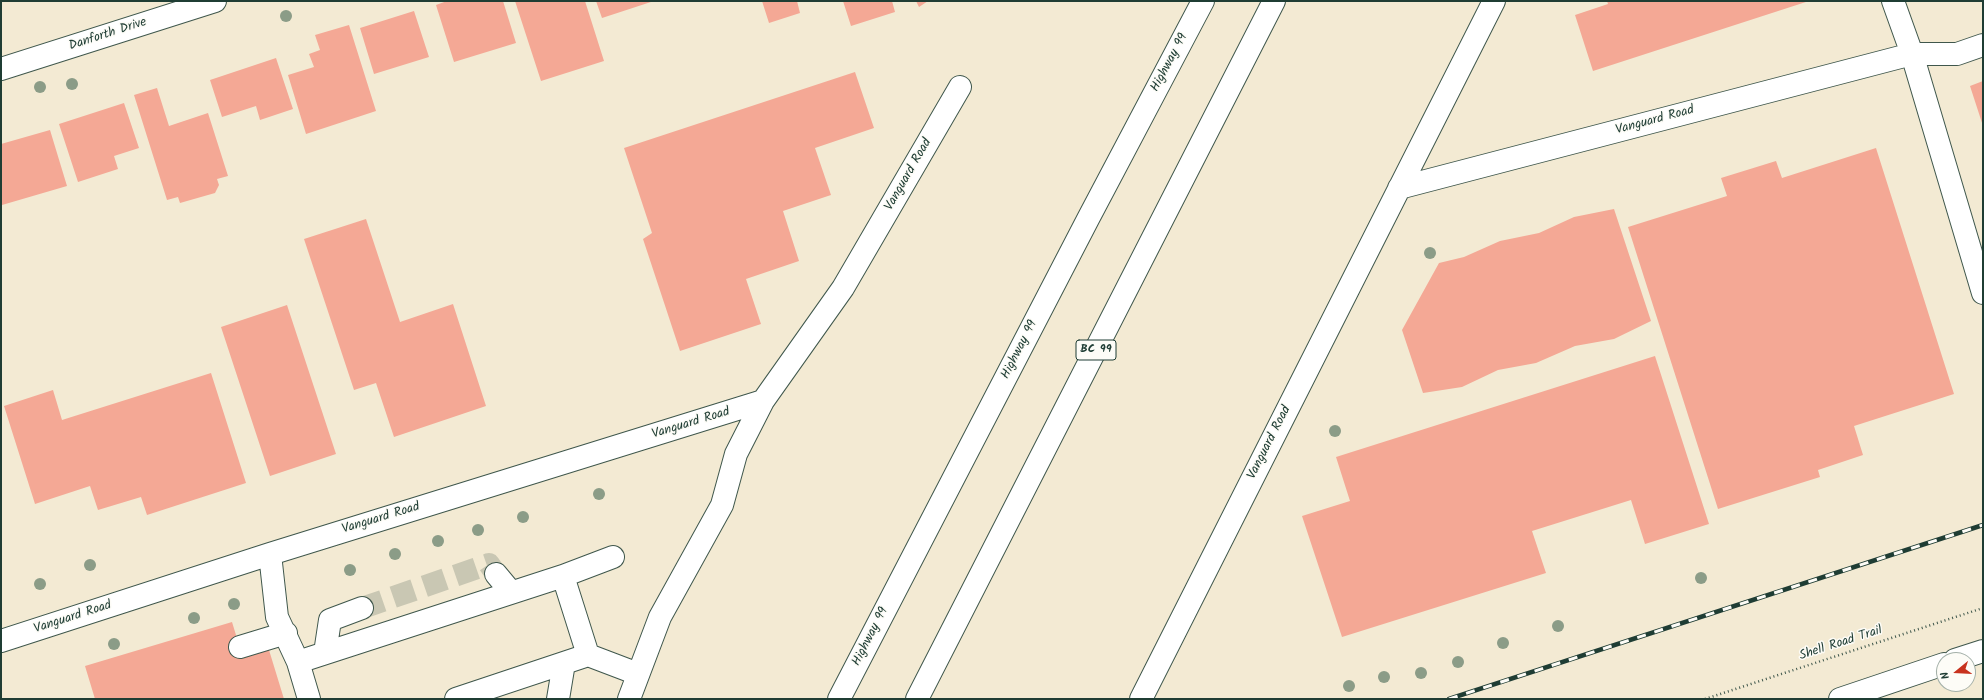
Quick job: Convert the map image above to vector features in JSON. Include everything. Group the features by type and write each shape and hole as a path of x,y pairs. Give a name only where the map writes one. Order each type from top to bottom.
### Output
{"main road":[{"name":"Danforth Drive","path":"1,69 215,1"},
{"path":"1088,219 1191,1"},
{"name":"Highway 99","path":"839,699 1203,1"},
{"name":"BC 99","path":"917,699 1274,1"},
{"name":"Vanguard Road","path":"1141,699 1494,1"},
{"path":"1893,1 1912,54 1983,293"},
{"name":"Vanguard Road","path":"1399,188 1912,54 1957,54 1983,45"},
{"name":"Vanguard Road","path":"629,699 660,617 722,505 736,454 763,401 843,288 960,87"},
{"name":"Vanguard Road","path":"1,641 270,554 763,401"},
{"path":"270,554 277,617 286,633 298,662 309,699"},
{"path":"298,662 564,576 613,557"},
{"path":"496,574 511,592"},
{"path":"564,576 588,655"},
{"path":"325,653 330,620 362,608"},
{"path":"240,647 286,633"},
{"path":"456,699 588,655 638,674"},
{"path":"558,699 564,663"},
{"path":"1840,699 1936,667"}],"path":[{"name":"Shell Road Trail","path":"1705,699 1983,608"}],"building":[{"path":"447,1 503,1 516,43 454,62 436,5"},
{"path":"515,1 585,1 604,61 541,81"},
{"path":"596,1 654,1 602,18"},
{"path":"762,1 797,1 800,13 769,23"},
{"path":"843,1 892,1 895,12 851,26"},
{"path":"916,1 928,1 919,7"},
{"path":"1607,1 1809,1 1593,71 1575,15 1608,4"},
{"path":"414,11 429,57 374,74 360,28"},
{"path":"349,25 376,111 306,134 288,75 314,67 309,54 320,50 315,35"},
{"path":"276,58 293,109 260,120 256,106 222,117 210,80"},
{"path":"855,72 874,128 815,148 831,195 783,211 799,261 746,279 761,324 680,351 643,239 652,233 624,148"},
{"path":"1983,81 1983,126 1970,86"},
{"path":"157,88 169,126 208,113 228,176 217,179 219,185 215,193 180,203 178,197 167,200 134,95"},
{"path":"124,103 139,148 114,156 118,169 78,182 59,124"},
{"path":"50,130 67,186 2,205 1,144"},
{"path":"1876,148 1954,394 1854,426 1863,455 1818,470 1820,477 1718,509 1628,227 1727,196 1721,178 1776,161 1782,178"},
{"path":"1614,209 1651,321 1614,339 1575,346 1536,363 1498,370 1462,387 1423,393 1402,330 1439,263 1464,257 1500,241 1539,233 1574,217"},
{"path":"366,219 400,322 453,304 486,406 394,437 376,383 354,390 304,239"},
{"path":"287,305 336,454 270,476 221,327"},
{"path":"1655,356 1709,524 1645,544 1631,500 1532,531 1546,573 1342,637 1302,516 1350,501 1336,457"},
{"path":"211,373 246,483 147,515 141,497 98,510 90,486 35,504 4,406 53,390 62,420"},
{"path":"232,622 243,658 269,650 284,699 95,699 85,666"}],"tunnel":[{"path":"362,608 489,564 496,574"}],"railway":[{"path":"1449,699 1983,525"}]}
